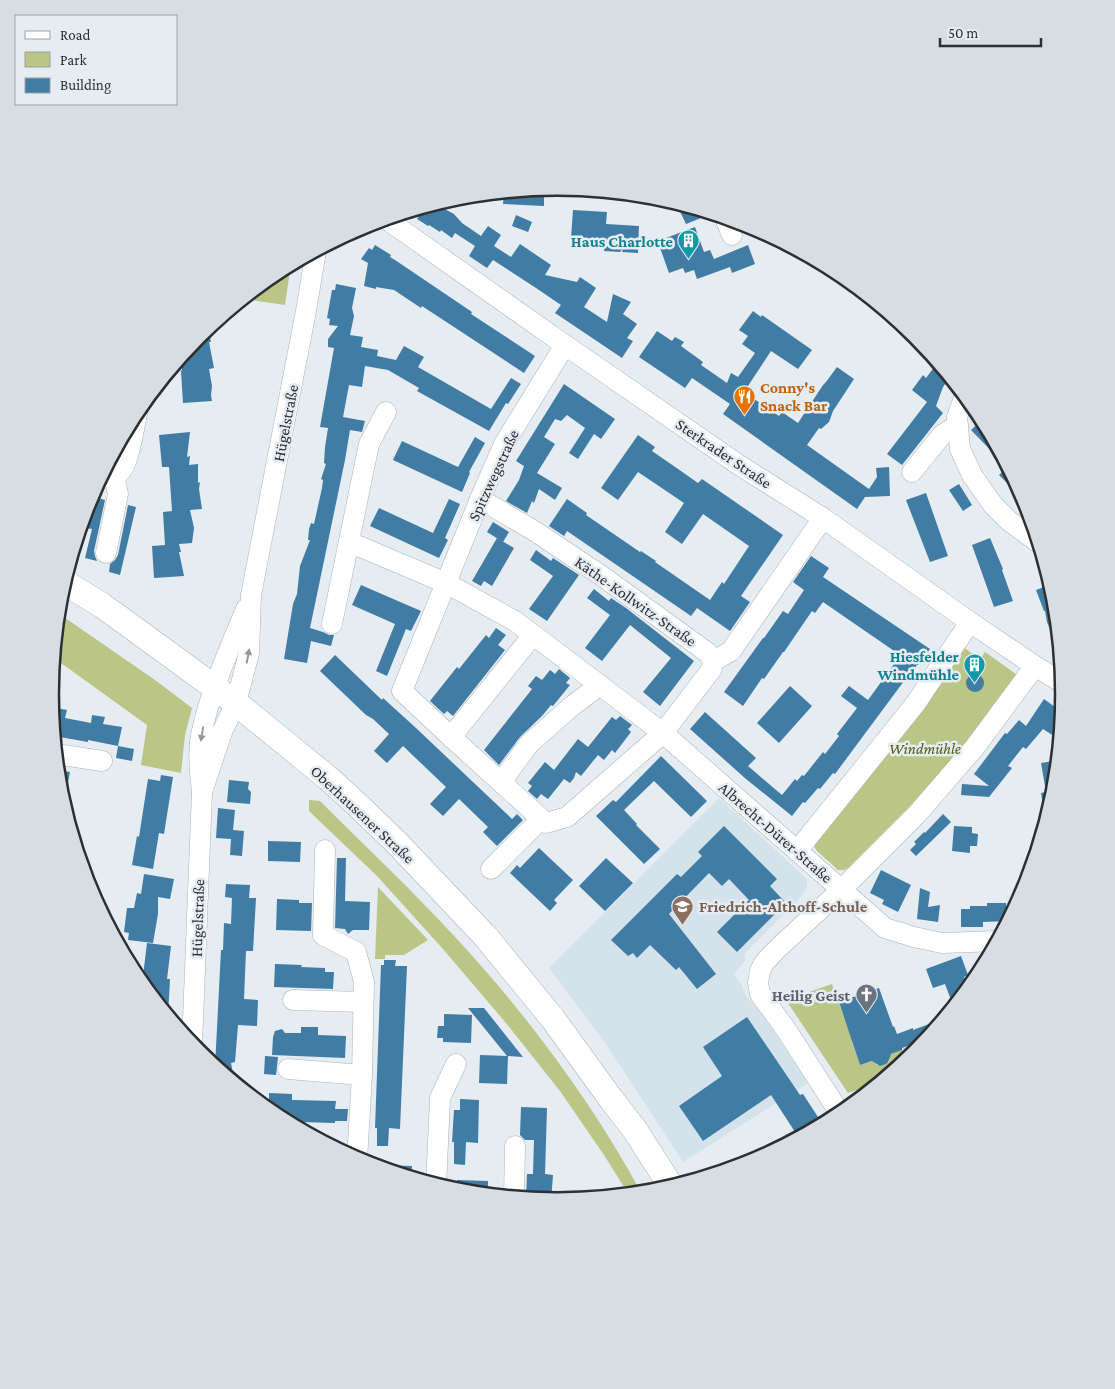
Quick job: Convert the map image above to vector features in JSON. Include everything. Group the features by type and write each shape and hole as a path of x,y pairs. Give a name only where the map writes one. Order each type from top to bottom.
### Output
{"main road":[{"name":"Oberhausener Straße","path":"71,586 103,606 236,703 335,784 396,842 486,938 553,1019 635,1130 667,1181"},
{"name":"Oberhausener Straße","path":"611,1099 656,1184"}],"street":[{"name":"Sterkrader Straße","path":"393,224 739,465 823,518 970,622 1056,679"},
{"name":"Hügelstraße","path":"202,792 222,732 236,703 249,653 251,595 315,259"},
{"name":"Spitzwegstraße","path":"451,738 402,691 504,444 565,345"},
{"path":"962,403 957,417 960,449 972,474 993,506 1031,537"},
{"path":"332,624 368,444 386,412"},
{"path":"912,472 942,436 958,425"},
{"path":"109,476 121,472 126,463 132,435"},
{"path":"106,552 118,494 108,479"},
{"name":"Käthe-Kollwitz-Straße","path":"480,499 536,532 602,576 708,653 714,661"},
{"path":"533,635 451,738 546,823 567,818 664,733 711,670 714,661 731,651 823,518"},
{"name":"Albrecht-Dürer-Straße","path":"349,542 446,583 515,621 664,733 886,928 914,937 942,942 988,946"},
{"name":"Hügelstraße","path":"192,1033 202,792 199,759 202,732 215,687 251,595"},
{"path":"797,851 916,703 970,622"},
{"path":"837,1107 785,1028 760,994 758,983 760,971 764,963 777,949 841,890 924,806 975,747 1035,666"},
{"path":"501,782 529,744 572,706 600,685"},
{"path":"63,755 102,761"},
{"path":"492,869 541,819"},
{"path":"325,850 323,935 356,952 364,982 362,1075 358,1151"},
{"path":"293,1000 363,1002"},
{"path":"436,1178 440,1098 456,1064"},
{"path":"288,1069 362,1075"},
{"path":"514,1191 515,1146"}],"shaded area":[{"name":"Friedrich-Althoff-Schule","path":"719,798 807,879 807,887 802,896 744,954 746,960 734,974 746,996 761,1013 808,1083 683,1162 604,1041 549,968"}],"green space":[{"path":"290,274 285,305 252,300"},
{"path":"65,618 192,708 185,735 181,773 141,765 147,725 60,662"},
{"name":"Windmühle","path":"963,647 980,659 985,652 1016,674 966,742 913,803 848,868 838,870 817,851 814,843"},
{"path":"309,800 320,801 424,904 483,968 534,1029 580,1093 638,1187 625,1189 560,1091 506,1023 377,876 309,811"},
{"path":"378,887 428,940 404,955 385,955 385,959 375,959"},
{"path":"832,984 860,1065 873,1061 877,1065 884,1065 889,1061 889,1055 902,1050 903,1053 864,1088 848,1093 786,1000"}],"building":[{"path":"544,196 544,206 503,204 503,199"},
{"path":"444,209 454,214 462,223 481,236 488,226 501,235 494,246 511,257 520,244 551,265 545,275 577,282 580,277 596,288 584,307 607,322 613,294 631,302 623,314 637,324 627,338 633,341 622,358 555,313 561,305 536,288 493,260 487,268 469,256 475,246 455,233 452,238 441,230 440,232 417,219 420,215"},
{"path":"573,210 607,212 606,224 639,226 638,253 622,252 623,248 620,252 604,251 605,240 571,238"},
{"path":"680,211 701,218 686,224"},
{"path":"516,215 532,222 528,232 512,226"},
{"name":"Haus Charlotte","path":"695,227 704,252 710,250 714,259 748,245 755,264 732,273 730,267 697,279 694,270 685,273 683,268 669,273 659,245 667,242 666,238"},
{"path":"375,245 472,312 471,314 535,356 524,373 422,306 421,308 394,290 364,286 368,263 361,259 369,248 372,250"},
{"path":"336,284 356,288 352,308 354,316 350,335 363,337 361,347 378,350 377,356 396,360 404,346 424,357 418,367 491,409 511,378 521,384 508,404 506,403 489,431 417,391 419,388 388,370 365,366 362,387 349,385 343,417 365,421 362,432 350,430 310,628 334,635 331,646 311,641 307,663 284,659 293,604 297,594 300,566 310,540 308,540 309,529 311,523 314,524 322,488 323,480 321,479 326,464 324,463 328,428 320,427 334,348 328,347 328,339 338,326 329,325 330,319 327,318 332,290 335,290"},
{"path":"753,311 761,317 762,315 812,350 798,369 771,351 744,392 779,416 782,412 798,423 837,367 854,379 833,411 829,422 821,429 819,428 807,445 869,489 877,477 876,468 889,467 890,496 865,497 857,509 723,414 730,404 692,378 685,388 639,357 657,331 672,341 675,337 684,342 681,346 703,362 701,365 727,383 731,373 738,377 755,353 742,344 748,336 739,330"},
{"path":"210,337 211,342 209,342 214,368 209,369 212,401 183,403 183,366"},
{"path":"934,368 946,383 936,406 943,413 902,465 887,454 927,402 912,390 923,375 926,378"},
{"path":"564,384 615,419 601,439 594,434 578,459 569,453 585,428 567,415 561,421 555,419 544,437 555,444 537,473 562,488 555,500 539,489 534,503 532,501 527,513 506,501 519,480 524,466 516,461"},
{"path":"977,425 994,453 971,430"},
{"path":"190,432 187,457 190,456 189,465 198,464 198,483 200,482 199,489 202,509 190,510 194,528 192,543 179,544 184,576 154,578 152,546 165,545 163,512 172,511 169,467 162,467 159,435"},
{"path":"638,435 655,447 652,451 698,483 702,479 783,535 741,596 750,602 730,631 697,608 691,616 567,531 564,536 549,526 567,499 587,513 586,515 656,561 710,600 722,582 724,584 749,546 703,514 682,544 665,532 684,503 638,472 618,500 601,488"},
{"path":"475,437 485,443 469,472 462,492 393,460 402,441 458,467"},
{"path":"1003,471 1010,486 999,475"},
{"path":"959,484 972,505 963,511 949,490"},
{"path":"926,493 948,556 930,562 906,500"},
{"path":"99,498 105,500 94,551 97,561 85,558 92,529 87,528"},
{"path":"449,499 460,504 445,538 448,540 439,558 370,526 379,508 433,533"},
{"path":"128,505 136,507 120,575 109,572 110,564 118,555"},
{"path":"493,522 509,532 503,542 487,532"},
{"path":"497,538 514,548 492,586 484,581 481,586 472,581"},
{"path":"990,538 1003,569 1013,601 994,607 972,545"},
{"path":"536,550 551,561 553,558 579,575 547,621 529,609 553,576 530,560"},
{"path":"811,556 829,568 823,577 930,649 835,774 833,773 805,803 803,802 792,816 746,779 690,729 705,712 756,758 748,766 782,795 795,779 797,781 802,775 804,776 823,752 825,754 839,736 837,734 857,708 841,696 849,686 868,700 892,667 900,655 823,602 815,613 812,611 743,706 724,692 783,611 788,614 804,590 793,582"},
{"path":"361,585 421,611 411,631 406,629 387,676 376,671 395,624 352,605"},
{"path":"1044,587 1053,636 1045,611 1036,590"},
{"path":"594,589 609,601 611,598 626,608 694,661 660,706 643,692 671,658 630,625 602,661 585,648 610,615 587,598"},
{"path":"496,628 506,635 498,645 505,650 453,716 447,711 444,714 430,701 457,667 459,669 486,635 489,638"},
{"path":"335,655 382,700 383,698 416,728 512,819 517,814 523,820 497,846 483,832 488,827 459,799 443,816 430,804 446,787 403,746 387,763 374,751 389,734 320,671"},
{"path":"559,669 570,678 566,683 570,685 553,706 551,705 520,737 499,765 484,750 532,689 528,686 536,676 542,680 550,670 555,674"},
{"name":"Hiesfelder Windmühle","path":"975,674 981,677 984,683 981,689 975,692 969,689 966,683 969,677"},
{"path":"790,686 812,706 779,743 757,723"},
{"path":"1044,699 1056,708 1054,736 1043,729 1026,749 1023,747 1008,766 1012,768 989,797 961,795 962,784 989,786 974,774 1005,733 1007,734 1019,720 1026,726"},
{"path":"59,709 67,710 65,718 91,723 92,715 105,717 103,724 122,727 118,746 88,740 88,742 61,737"},
{"path":"620,716 632,725 628,729 631,732 615,753 612,750 604,760 598,755 581,776 576,772 570,783 564,779 548,799 541,794 537,799 528,791 532,786 528,783 545,762 554,770 578,739 588,747 612,717 616,720"},
{"path":"118,746 134,749 132,761 116,758"},
{"path":"661,756 707,801 691,817 654,781 624,810 660,849 644,864 596,816 613,800 616,802"},
{"path":"1052,761 1047,792 1043,805 1041,793 1046,792 1041,763"},
{"path":"65,771 70,772 67,787"},
{"path":"161,775 173,777 164,834 159,833 153,869 132,865 137,836 139,837 148,779 160,781"},
{"path":"229,780 249,782 248,789 251,792 250,804 227,802"},
{"path":"218,808 235,810 233,830 244,831 242,856 230,855 231,839 216,838"},
{"path":"943,814 951,822 916,856 910,850 916,844 914,842"},
{"path":"724,826 777,879 770,886 786,903 737,952 717,932 749,900 729,879 722,886 709,873 669,914 716,974 697,989 679,967 676,970 650,945 637,958 633,953 628,956 611,940 677,874 681,877 702,856 698,852"},
{"path":"954,826 972,827 972,833 978,834 977,846 970,846 970,853 952,851"},
{"path":"268,841 301,842 300,862 268,861"},
{"path":"539,848 573,880 554,900 557,903 550,911 510,873 517,865 520,868"},
{"path":"337,858 346,858 345,901 370,902 369,930 353,930 348,934 345,929 335,928"},
{"path":"606,858 633,883 605,911 579,886"},
{"path":"881,870 911,885 898,912 882,904 884,900 870,893"},
{"path":"144,874 174,879 170,899 158,897 158,914 153,943 128,940 129,933 124,932 127,908 134,908 137,893 141,894"},
{"path":"226,884 250,885 249,898 256,898 253,951 246,951 244,999 258,1000 257,1026 238,1025 235,1062 231,1063 233,1072 216,1057 224,923 231,924 232,898 225,897"},
{"path":"920,888 930,892 928,907 940,905 938,922 917,919"},
{"path":"277,899 299,900 299,903 312,903 311,931 276,930"},
{"path":"987,903 1006,903 1006,907 1009,907 1002,921 983,922 983,927 961,927 961,909 970,909 970,906 987,906"},
{"path":"147,943 171,946 167,979 170,979 169,1006 162,998 143,973"},
{"path":"961,956 968,975 964,977 966,981 951,1000 945,984 933,988 926,969"},
{"path":"384,960 396,960 395,966 407,966 400,1129 389,1128 388,1146 377,1146 377,1128 375,1128 381,965 384,965"},
{"path":"275,964 325,968 325,972 334,972 333,989 274,987"},
{"name":"Heilig Geist","path":"879,988 897,1034 932,1023 912,1044 891,1054 886,1064 880,1066 872,1061 860,1065 839,1002"},
{"path":"468,1008 484,1008 523,1057 508,1056 507,1084 479,1083 480,1055 507,1056"},
{"path":"444,1014 472,1015 471,1043 443,1042 443,1038 437,1038 438,1026 444,1026"},
{"path":"747,1017 800,1095 803,1094 818,1117 795,1132 771,1095 703,1141 679,1106 722,1076 703,1047"},
{"path":"301,1027 318,1027 318,1035 346,1036 345,1058 272,1055 275,1031 282,1029 285,1033 301,1033"},
{"path":"265,1056 278,1057 276,1075 264,1074"},
{"path":"269,1093 292,1094 292,1100 336,1101 335,1109 348,1109 347,1121 335,1121 335,1123 301,1122 269,1101"},
{"path":"460,1099 479,1100 478,1143 466,1142 465,1165 454,1164 454,1142 452,1142 454,1110 460,1110"},
{"path":"521,1107 547,1108 545,1174 553,1175 552,1193 526,1192 527,1174 533,1174 534,1140 525,1140 520,1135"},
{"path":"393,1165 412,1166 412,1171"},
{"path":"457,1180 488,1181 488,1188 460,1184 457,1183"}],"place":[{"name":"Haus Charlotte","path":"689,260"},
{"name":"Conny's Snack Bar","path":"744,415"},
{"name":"Hiesfelder Windmühle","path":"975,684"},
{"name":"Friedrich-Althoff-Schule","path":"683,925"},
{"name":"Heilig Geist","path":"866,1014"}]}
